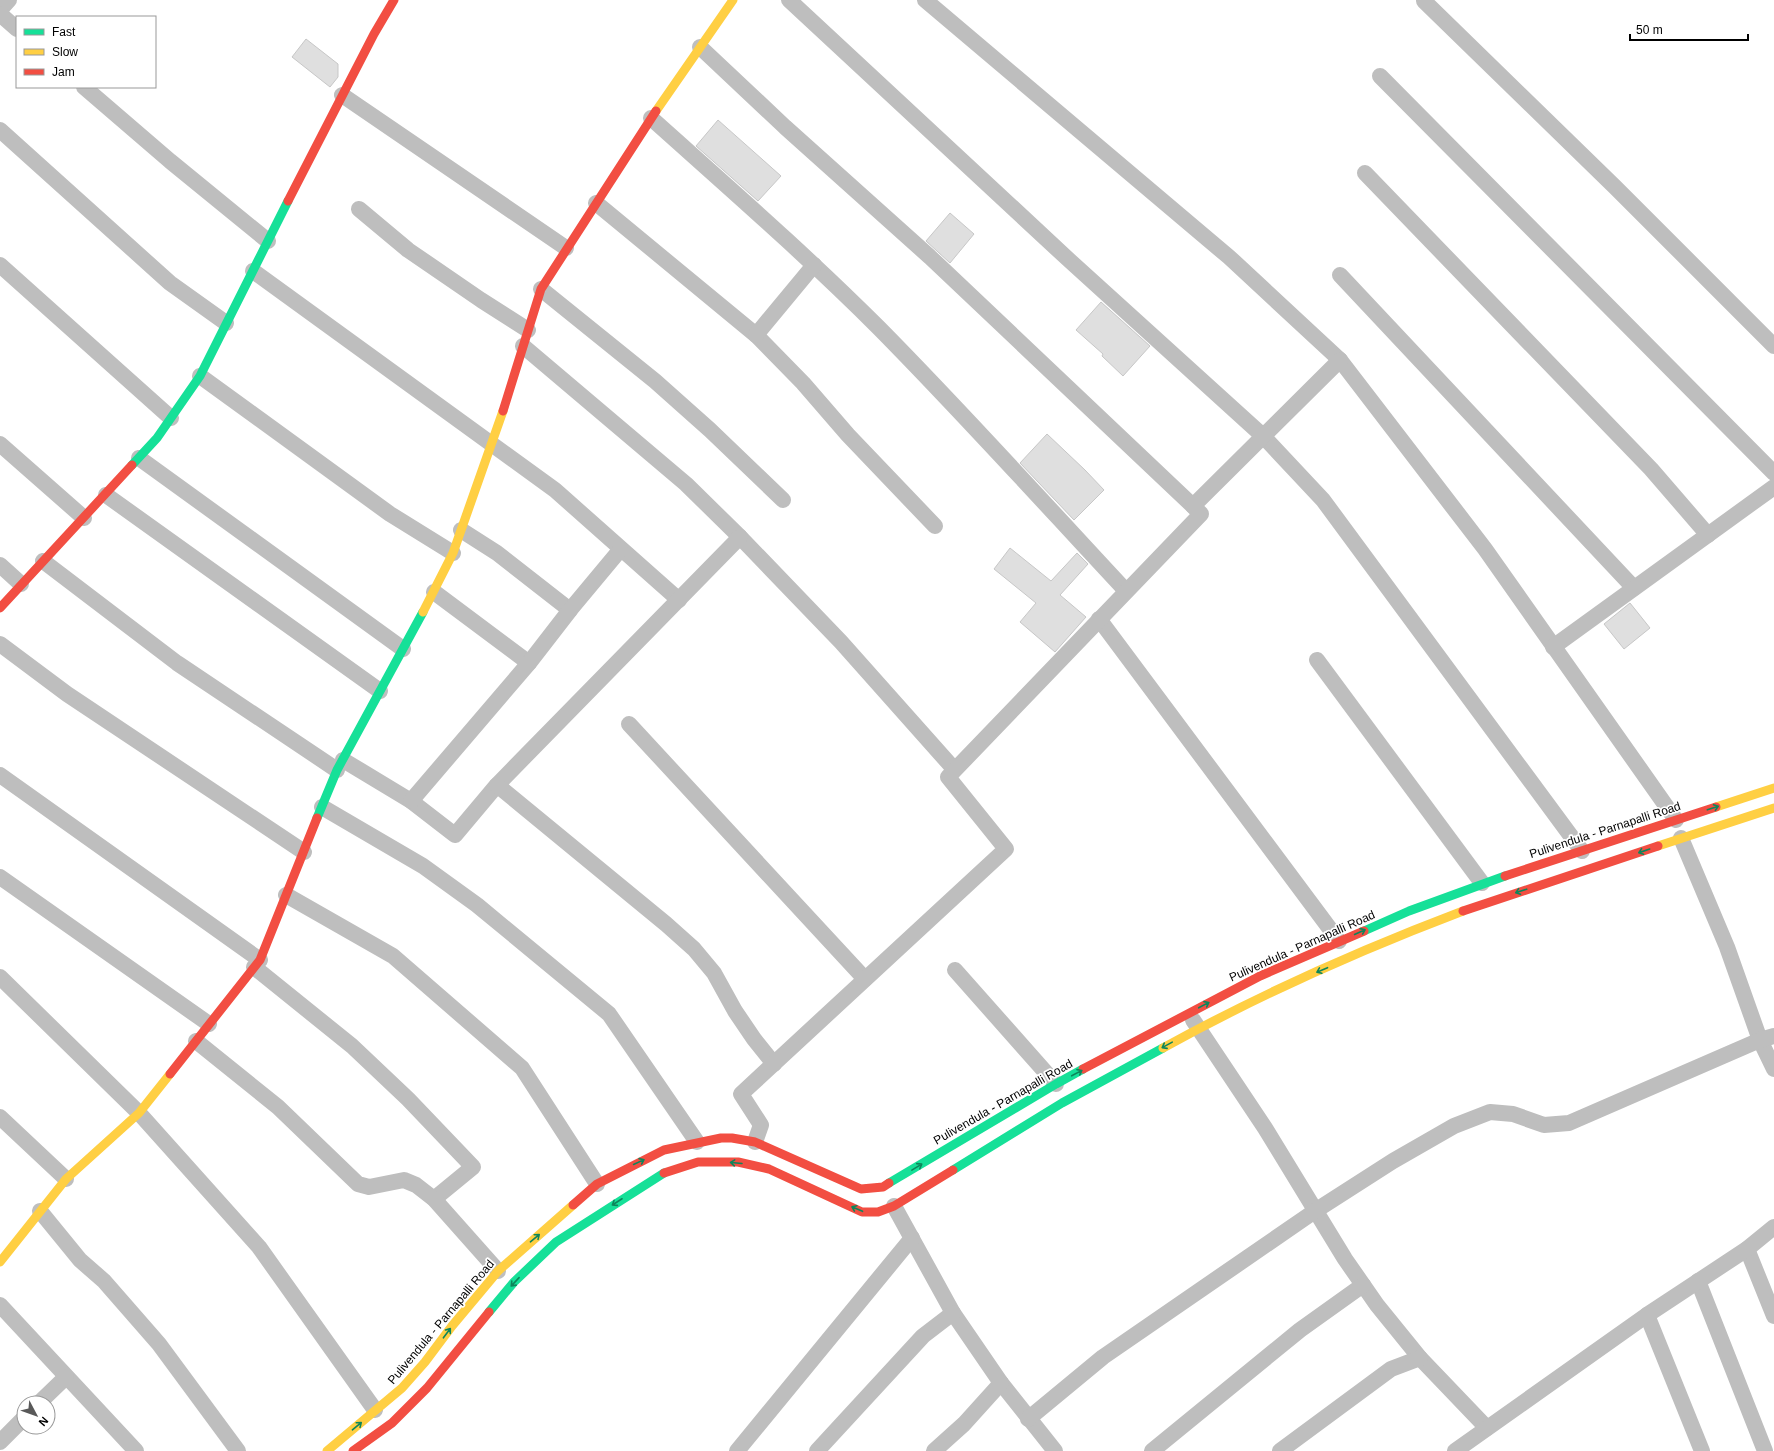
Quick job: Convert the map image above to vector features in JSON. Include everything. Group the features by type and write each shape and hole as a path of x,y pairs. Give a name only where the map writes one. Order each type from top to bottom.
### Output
{"main road":[{"path":"0,608 106,495 157,438 200,376 342,95 374,34 394,0"},
{"path":"2,1257 66,1179 139,1113 257,963 340,765 434,592 453,553 492,445 541,289 651,118 733,0"},
{"name":"Pulivendula - Parnapalli Road","path":"353,1451 371,1446 427,1388 514,1282 556,1242 663,1173 698,1162 738,1162 768,1169 862,1212 878,1212 889,1197 1056,1084 1260,976 1409,911 1482,883 1774,788"},
{"name":"Pulivendula - Parnapalli Road","path":"327,1451 402,1388 425,1362 452,1326 498,1271 597,1184 664,1150 721,1138 755,1142 861,1189 889,1197 1199,1028 1266,994 1415,929 1488,902 1774,808"},
{"path":"1676,820 1681,838"}],"street":[{"path":"0,10 9,0"},
{"path":"789,0 1069,260 1263,436 1323,500 1582,851"},
{"path":"926,0 1229,257 1340,360 1485,549 1676,820"},
{"path":"1424,1 1615,187 1774,346"},
{"path":"0,14 16,28"},
{"path":"700,47 785,127 930,258 1201,514 954,769 948,777 1006,849 741,1094 761,1125 755,1142"},
{"path":"1380,76 1774,473"},
{"path":"85,88 170,161 268,241"},
{"path":"342,95 566,248"},
{"path":"651,118 814,265 878,327 930,380 1126,591"},
{"path":"0,130 170,282 226,323"},
{"path":"1365,173 1651,469 1708,535"},
{"path":"596,203 756,335 802,382 853,441 935,526"},
{"path":"359,209 408,250 528,330"},
{"path":"0,265 171,418"},
{"path":"756,335 814,265"},
{"path":"253,271 555,490 620,550 679,600"},
{"path":"1340,275 1634,588"},
{"path":"541,289 655,381 710,430 783,500"},
{"path":"523,346 686,484 740,537 841,642 954,769"},
{"path":"1193,506 1340,360"},
{"path":"200,376 390,514 453,553"},
{"path":"0,444 84,518"},
{"path":"139,458 403,649"},
{"path":"1553,647 1774,487"},
{"path":"106,495 380,691"},
{"path":"461,530 496,553 570,610"},
{"path":"43,561 177,663 340,765 411,801 455,835 497,785 740,537"},
{"path":"411,801 529,663 570,610 620,550"},
{"path":"0,565 21,584"},
{"path":"434,592 529,663"},
{"path":"1099,619 1339,941"},
{"path":"0,644 68,694 304,852"},
{"path":"1317,660 1482,883"},
{"path":"629,724 865,979"},
{"path":"0,774 257,963 352,1046 408,1099 473,1167 434,1199"},
{"path":"497,785 666,924 694,949 714,973 743,1022 774,1064"},
{"path":"322,807 423,866 476,905 609,1014 697,1142"},
{"path":"1681,838 1767,1038 1774,1069"},
{"path":"0,877 210,1024"},
{"path":"286,895 393,956 522,1068 597,1184"},
{"path":"955,970 1056,1084"},
{"path":"0,977 139,1113 259,1247 375,1410"},
{"path":"1189,1013 1265,1128 1315,1211 1377,1306 1420,1358 1487,1428"},
{"path":"1028,1419 1103,1357 1315,1211 1393,1160 1454,1126 1490,1112 1512,1114 1544,1125 1569,1123 1767,1038"},
{"path":"196,1040 278,1107 358,1184 369,1187 404,1180 416,1185 434,1199 498,1271"},
{"path":"0,1117 66,1179"},
{"path":"889,1197 953,1313 1001,1383 1028,1419 1055,1451"},
{"path":"40,1211 80,1260 104,1281 159,1344 238,1451"},
{"path":"1455,1451 1647,1315 1747,1249 1774,1227"},
{"path":"737,1451 912,1238"},
{"path":"1747,1249 1774,1316"},
{"path":"1698,1281 1764,1451"},
{"path":"1152,1451 1300,1330 1363,1285"},
{"path":"0,1305 136,1451"},
{"path":"817,1451 922,1336 953,1313"},
{"path":"1647,1315 1702,1451"},
{"path":"1280,1451 1391,1369 1420,1358"},
{"path":"48,1395 66,1377"},
{"path":"934,1451 964,1424 1001,1383"},
{"path":"0,1442 16,1426"}],"building":[{"path":"306,39 338,64 338,77 330,87 292,57"},
{"path":"718,120 781,176 758,201 696,146"},
{"path":"950,213 974,234 950,263 926,241"},
{"path":"1101,302 1150,346 1123,376 1102,356 1103,354 1076,330"},
{"path":"1047,434 1104,490 1074,520 1020,463"},
{"path":"1010,548 1051,581 1077,553 1088,564 1060,595 1086,617 1055,652 1020,622 1036,603 994,569"},
{"path":"1630,603 1650,628 1624,649 1604,624"}],"traffic: fast":[{"path":"132,465 157,438 200,376 288,201"},
{"path":"317,818 337,770 423,612"},
{"path":"1364,931 1409,911 1505,876"},
{"path":"953,1170 1062,1103 1163,1048"},
{"path":"889,1183 1083,1069"},
{"path":"489,1312 514,1282 556,1242 664,1173"}],"traffic: slow":[{"path":"656,111 733,0"},
{"path":"423,612 453,553 503,411"},
{"path":"1716,807 1774,788"},
{"path":"1658,846 1774,808"},
{"path":"1163,1048 1199,1028 1310,974 1386,941 1463,911"},
{"path":"0,1262 66,1179 139,1113 170,1074"},
{"path":"327,1451 402,1388 425,1362 452,1326 498,1271 573,1205"}],"traffic: jam":[{"path":"288,201 374,34 394,0"},
{"path":"503,411 541,289 656,111"},
{"path":"0,608 132,465"},
{"path":"1505,876 1716,807"},
{"path":"170,1074 260,960 317,818"},
{"path":"1463,911 1658,846"},
{"path":"1083,1069 1260,976 1364,931"},
{"path":"573,1205 597,1184 664,1150 721,1138 732,1138 755,1142 861,1189 883,1187 889,1183"},
{"path":"664,1173 698,1162 738,1162 769,1169 862,1212 878,1212 894,1206 953,1170"},
{"path":"353,1451 392,1423 427,1388 489,1312"}]}
